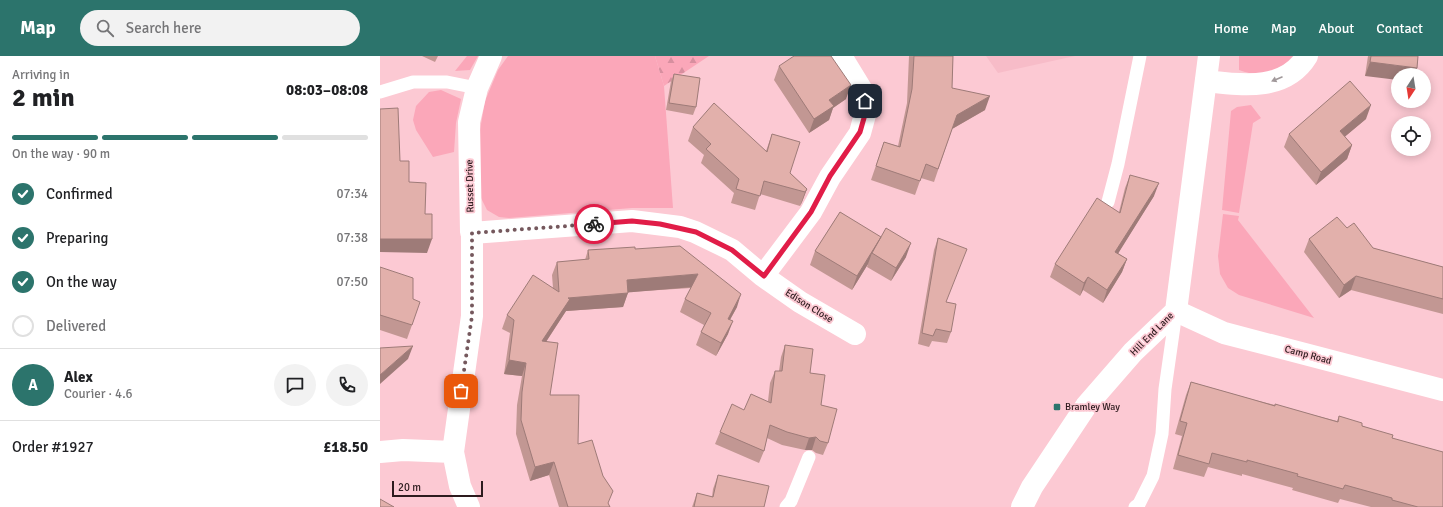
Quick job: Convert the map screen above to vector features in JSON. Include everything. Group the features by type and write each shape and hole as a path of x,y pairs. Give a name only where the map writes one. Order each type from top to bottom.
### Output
{"street":[{"name":"Russet Drive","path":"469,507 460,486 453,452 472,316 472,233 469,122 477,88 491,56"},
{"path":"764,276 811,212 830,176 860,132 866,111 864,92 841,56"},
{"name":"Hill End Lane","path":"1022,507 1032,487 1086,406 1133,352 1176,311 1209,56"},
{"path":"1206,81 1237,85 1266,84 1291,74 1307,56"},
{"name":"Edison Close","path":"472,233 632,221 660,224 696,232 732,250 764,276 800,302 856,334"},
{"name":"Camp Road","path":"1176,311 1224,333 1443,390"},
{"path":"380,452 403,450 453,452"}],"lane":[{"path":"1108,202 1118,164 1140,56"},
{"path":"380,92 413,82 447,82 477,88"},
{"path":"1135,507 1139,504 1153,476 1162,434 1165,388 1176,311"},
{"path":"786,507 791,501 809,457"}],"shaded area":[{"path":"986,56 1075,56 998,73"}],"green space":[{"path":"467,56 478,56 470,70 455,71"},
{"path":"508,56 655,56 664,86 673,208 632,208 509,218 499,217 487,210 479,194 480,130 485,101 498,70"},
{"path":"655,56 709,56 664,86"},
{"path":"1239,56 1293,56 1281,67 1275,70 1268,73 1254,74 1239,70"},
{"path":"441,90 461,99 456,123 454,152 433,157 416,130 413,120 416,106 429,92"},
{"path":"1251,105 1261,118 1253,123 1239,213 1222,210 1231,111 1237,107"},
{"path":"1223,214 1239,216 1238,220 1314,318 1239,295 1228,288 1220,274 1218,256"}],"building":[{"path":"794,56 831,56 851,85 829,100 834,106 814,119 779,66"},
{"path":"914,56 953,56 952,88 990,96 957,115 938,169 926,164 920,181 876,166 884,142 900,147 912,89"},
{"path":"1371,56 1418,56 1417,68 1370,62"},
{"path":"674,74 700,78 696,107 669,103"},
{"path":"1350,81 1371,105 1340,131 1352,145 1321,172 1289,134"},
{"path":"714,103 767,152 772,134 800,142 790,173 807,189 805,192 764,181 760,196 736,189 739,179 706,149 711,144 693,127"},
{"path":"398,108 400,161 409,161 409,182 426,183 425,214 432,214 432,239 380,239 380,109"},
{"path":"1130,175 1159,183 1115,252 1127,259 1107,290 1088,277 1084,283 1055,264 1097,198 1120,213"},
{"path":"840,212 881,237 857,276 815,251"},
{"path":"1337,217 1347,228 1354,223 1373,248 1443,267 1443,299 1356,276 1344,285 1309,239"},
{"path":"886,228 911,243 896,268 872,253"},
{"path":"938,238 967,249 946,302 956,304 951,332 936,329 933,336 922,333"},
{"path":"680,246 741,294 728,319 733,321 721,343 701,332 711,313 685,299 698,274 627,280 628,293 568,298 570,299 542,341 558,343 550,395 579,395 578,444 592,440 603,476 613,491 608,503 610,507 568,507 554,462 535,467 521,420 522,392 526,363 509,360 514,320 507,315 533,275 559,292 557,262 589,259 588,250"},
{"path":"380,267 413,278 413,299 420,302 412,325 380,315"},
{"path":"785,345 813,349 810,373 825,375 821,405 837,409 828,443 820,441 816,437 809,438 787,432 770,425 764,451 720,432 732,404 744,410 751,394 771,403 775,371 782,371"},
{"path":"413,346 380,375 380,348"},
{"path":"1191,382 1338,422 1339,416 1362,423 1362,426 1393,435 1392,438 1443,452 1443,507 1418,507 1345,485 1343,489 1297,476 1298,474 1247,460 1247,462 1212,453 1209,464 1178,455 1187,423 1180,421"},
{"path":"718,475 769,486 764,507 694,507 697,493 713,497"},
{"path":"380,499 394,507 380,507"}],"way so far":[{"path":"461,391 472,316 472,233 594,224"}],"place":[{"name":"Bramley Way","path":"1057,407"}],"route":[{"path":"594,224 632,221 680,227 696,232 732,250 764,276 811,212 830,176 860,132 866,111 865,101"}]}
